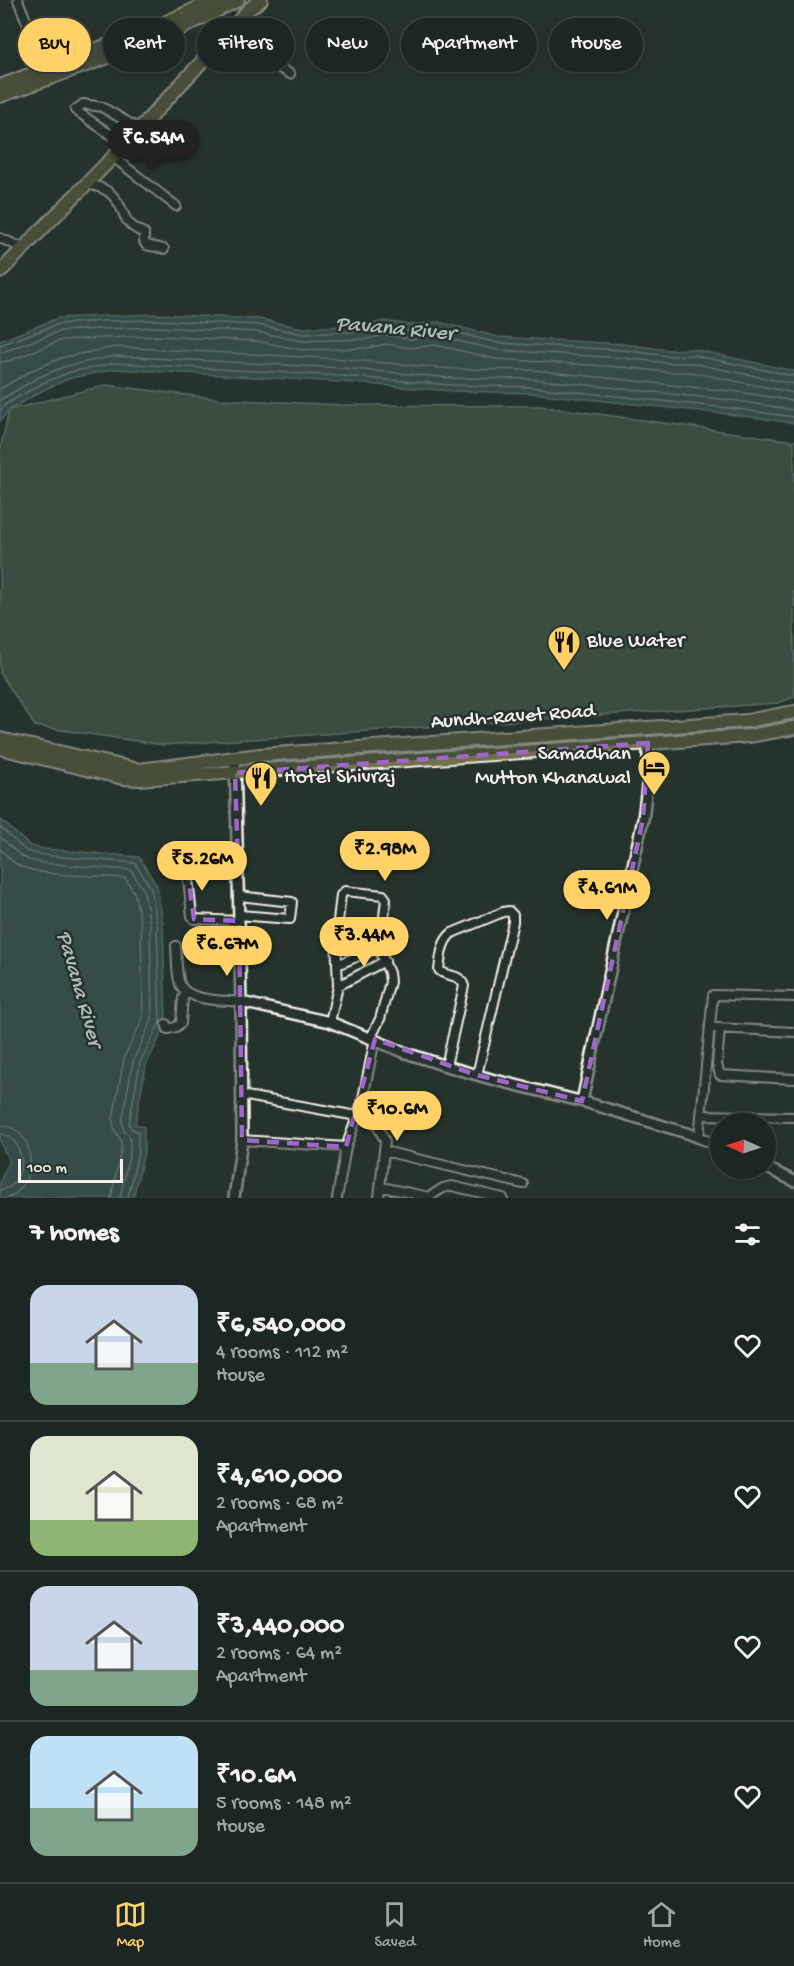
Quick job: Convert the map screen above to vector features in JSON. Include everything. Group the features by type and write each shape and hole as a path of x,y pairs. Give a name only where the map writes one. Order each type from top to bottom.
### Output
{"main road":[{"path":"183,18 216,0"},
{"path":"185,21 238,0"},
{"path":"238,18 248,4 261,0"},
{"path":"0,96 103,53"},
{"path":"0,272 113,157 197,67"},
{"path":"0,86 47,75"},
{"name":"Aundh-Ravet Road","path":"155,774 260,755 747,721 794,712"},
{"name":"Aundh-Ravet Road","path":"155,774 235,773 749,736 794,728"},
{"path":"0,739 155,774"},
{"path":"0,748 123,777 155,774"}],"street":[{"path":"18,0 47,75"},
{"path":"286,72 290,74"},
{"path":"124,144 75,111 83,104 102,107 139,129"},
{"path":"113,157 176,206"},
{"path":"85,183 103,188 113,196 131,227 144,233 146,245 164,249"},
{"path":"0,238 23,248"},
{"path":"582,1101 643,819 648,778 648,743"},
{"path":"234,1198 242,1140 235,759"},
{"path":"238,866 188,865 194,919 290,919 292,902 239,896"},
{"path":"330,1022 338,986 336,938 343,892 385,896 380,948 390,982 373,1038 362,1103 346,1147 337,1198"},
{"path":"446,1066 464,986 462,980 455,975 442,973 439,969 443,946 452,933 509,911 513,915 513,922 477,1075"},
{"path":"176,946 180,984 187,993 198,998 241,1002 330,1022 406,1053 446,1066 582,1101 710,1142"},
{"path":"337,965 380,948"},
{"path":"338,986 385,961"},
{"path":"166,1024 168,1029 176,1028 181,1023 183,998 187,993"},
{"path":"699,1137 712,995 794,997"},
{"path":"709,1027 794,1032"},
{"path":"720,1028 717,1064 720,1075 794,1079"},
{"path":"241,1095 357,1116"},
{"path":"362,1103 368,1107 384,1141 382,1187 379,1198"},
{"path":"701,1115 794,1117"},
{"path":"242,1140 346,1147"},
{"path":"384,1150 524,1184"},
{"path":"776,1172 794,1181"},
{"path":"382,1187 426,1197 434,1196 443,1188 452,1186 503,1198"}],"highlighted area":[{"path":"648,743 643,819 582,1101 473,1074 375,1039 346,1147 242,1140 239,921 194,919 187,869 192,864 238,866 235,773"}],"green space":[{"path":"106,385 219,399 342,405 540,406 794,441 794,697 778,703 163,745 35,726 0,673 0,450 9,410"}],"water":[{"name":"Pavana River","path":"157,314 258,319 304,328 367,325 385,321 410,325 439,322 498,337 623,344 669,350 692,349 794,371 794,423 531,393 451,391 115,369 71,378 45,389 9,410 0,421 0,341 58,318"},
{"name":"Pavana River","path":"0,819 30,846 139,857 157,886 163,924 166,1024 146,1065 135,1124 144,1127 144,1153 133,1198 0,1198 0,1182 9,1162 0,1141"}],"place":[{"name":"Blue Water","path":"564,671"},
{"name":"Samadhan Mutton Khanawal","path":"654,796"},
{"name":"Hotel Shivraj","path":"261,807"}]}
